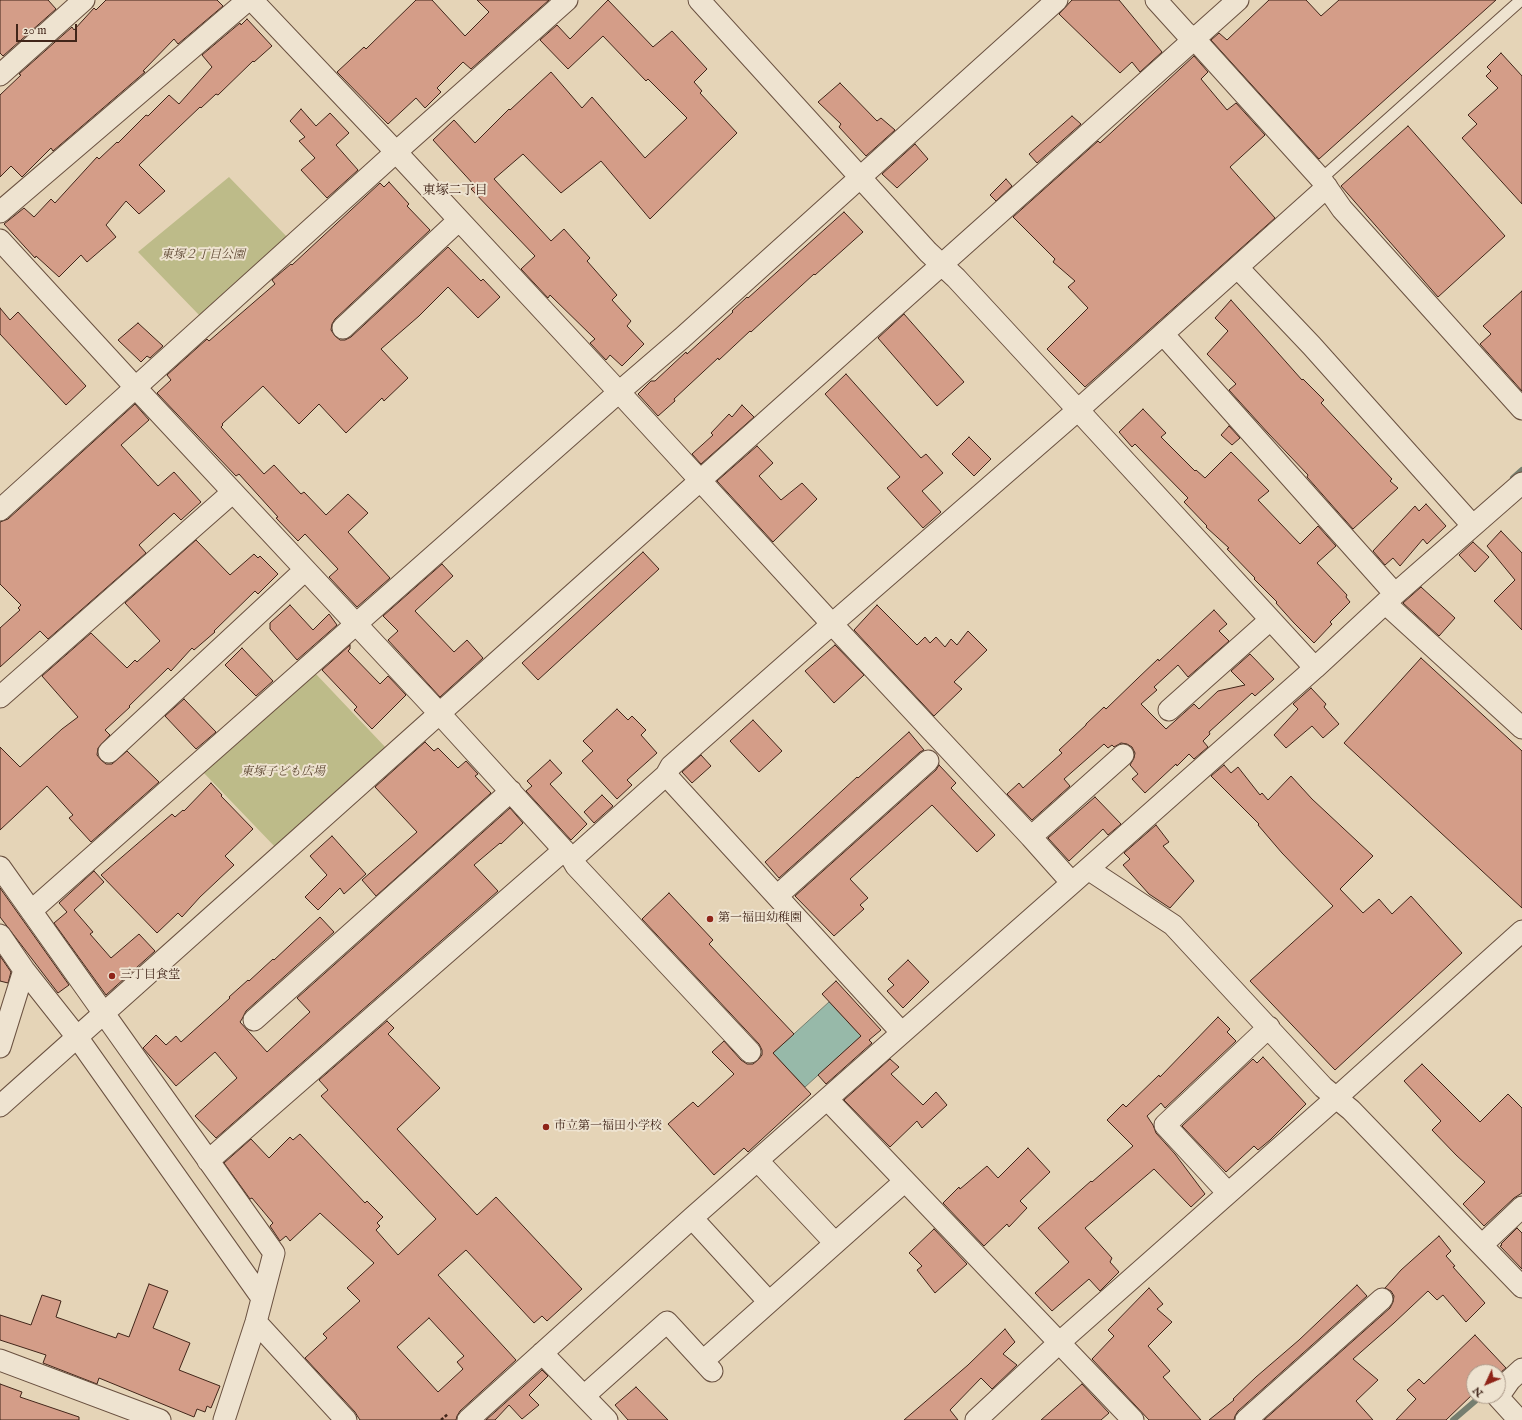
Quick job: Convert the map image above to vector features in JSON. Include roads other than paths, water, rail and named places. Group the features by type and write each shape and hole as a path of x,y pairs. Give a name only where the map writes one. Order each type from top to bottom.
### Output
{"street":[{"path":"0,212 248,0"},
{"path":"252,0 396,152 619,392 832,624 1031,837 1068,879"},
{"path":"0,510 396,152 567,0"},
{"path":"699,0 928,252 956,278 1315,668"},
{"path":"31,911 682,338 1057,0"},
{"path":"1156,0 1193,40 1200,45 1324,183 1342,209 1522,409"},
{"path":"0,1106 1238,0"},
{"path":"0,75 76,3"},
{"path":"208,1161 568,854 666,774 671,766 1238,268 1324,183"},
{"path":"342,328 459,220"},
{"path":"0,240 440,714 568,854 576,866 750,1052"},
{"path":"1238,268 1312,346 1473,526"},
{"path":"1163,334 1390,599 1522,728"},
{"path":"468,1420 692,1218 827,1100 898,1029 1068,879 1088,869 1522,483"},
{"path":"0,697 233,492"},
{"path":"109,752 305,570"},
{"path":"1169,710 1270,620"},
{"path":"1031,837 1122,754"},
{"path":"777,896 928,761"},
{"path":"666,774 898,1029"},
{"path":"254,1020 511,792"},
{"path":"0,867 274,1253 256,1322 224,1420"},
{"path":"1088,869 1173,926 1324,1087 1351,1110 1522,1287"},
{"path":"976,1420 1060,1342 1522,931"},
{"path":"0,935 24,970 77,1037 262,1298"},
{"path":"0,1047 24,970"},
{"path":"1228,1193 1165,1124 1269,1027"},
{"path":"827,1100 1133,1420"},
{"path":"758,1160 835,1243"},
{"path":"584,1396 667,1322 708,1366 769,1302 905,1181"},
{"path":"1482,1245 1522,1207"},
{"path":"692,1218 769,1302"},
{"path":"1246,1420 1382,1299"},
{"path":"256,1322 346,1420"},
{"path":"542,1352 607,1420"},
{"path":"0,1360 160,1420"},
{"path":"1519,1420 1498,1397 1510,1380 1522,1370"}],"lane":[{"path":"1324,183 1521,0"}],"waterway":[{"path":"1513,478 1522,470"},
{"path":"1453,1420 1472,1404"}],"place":[{"name":"第一福田幼稚園","path":"710,919"},
{"name":"三丁目食堂","path":"112,976"},
{"name":"市立第一福田小学校","path":"546,1127"}],"district":[{"name":"東塚二丁目","path":"455,191"}],"park label":[{"name":"東塚２丁目公園","path":"203,256"},
{"name":"東塚子ども広場","path":"283,773"}]}
